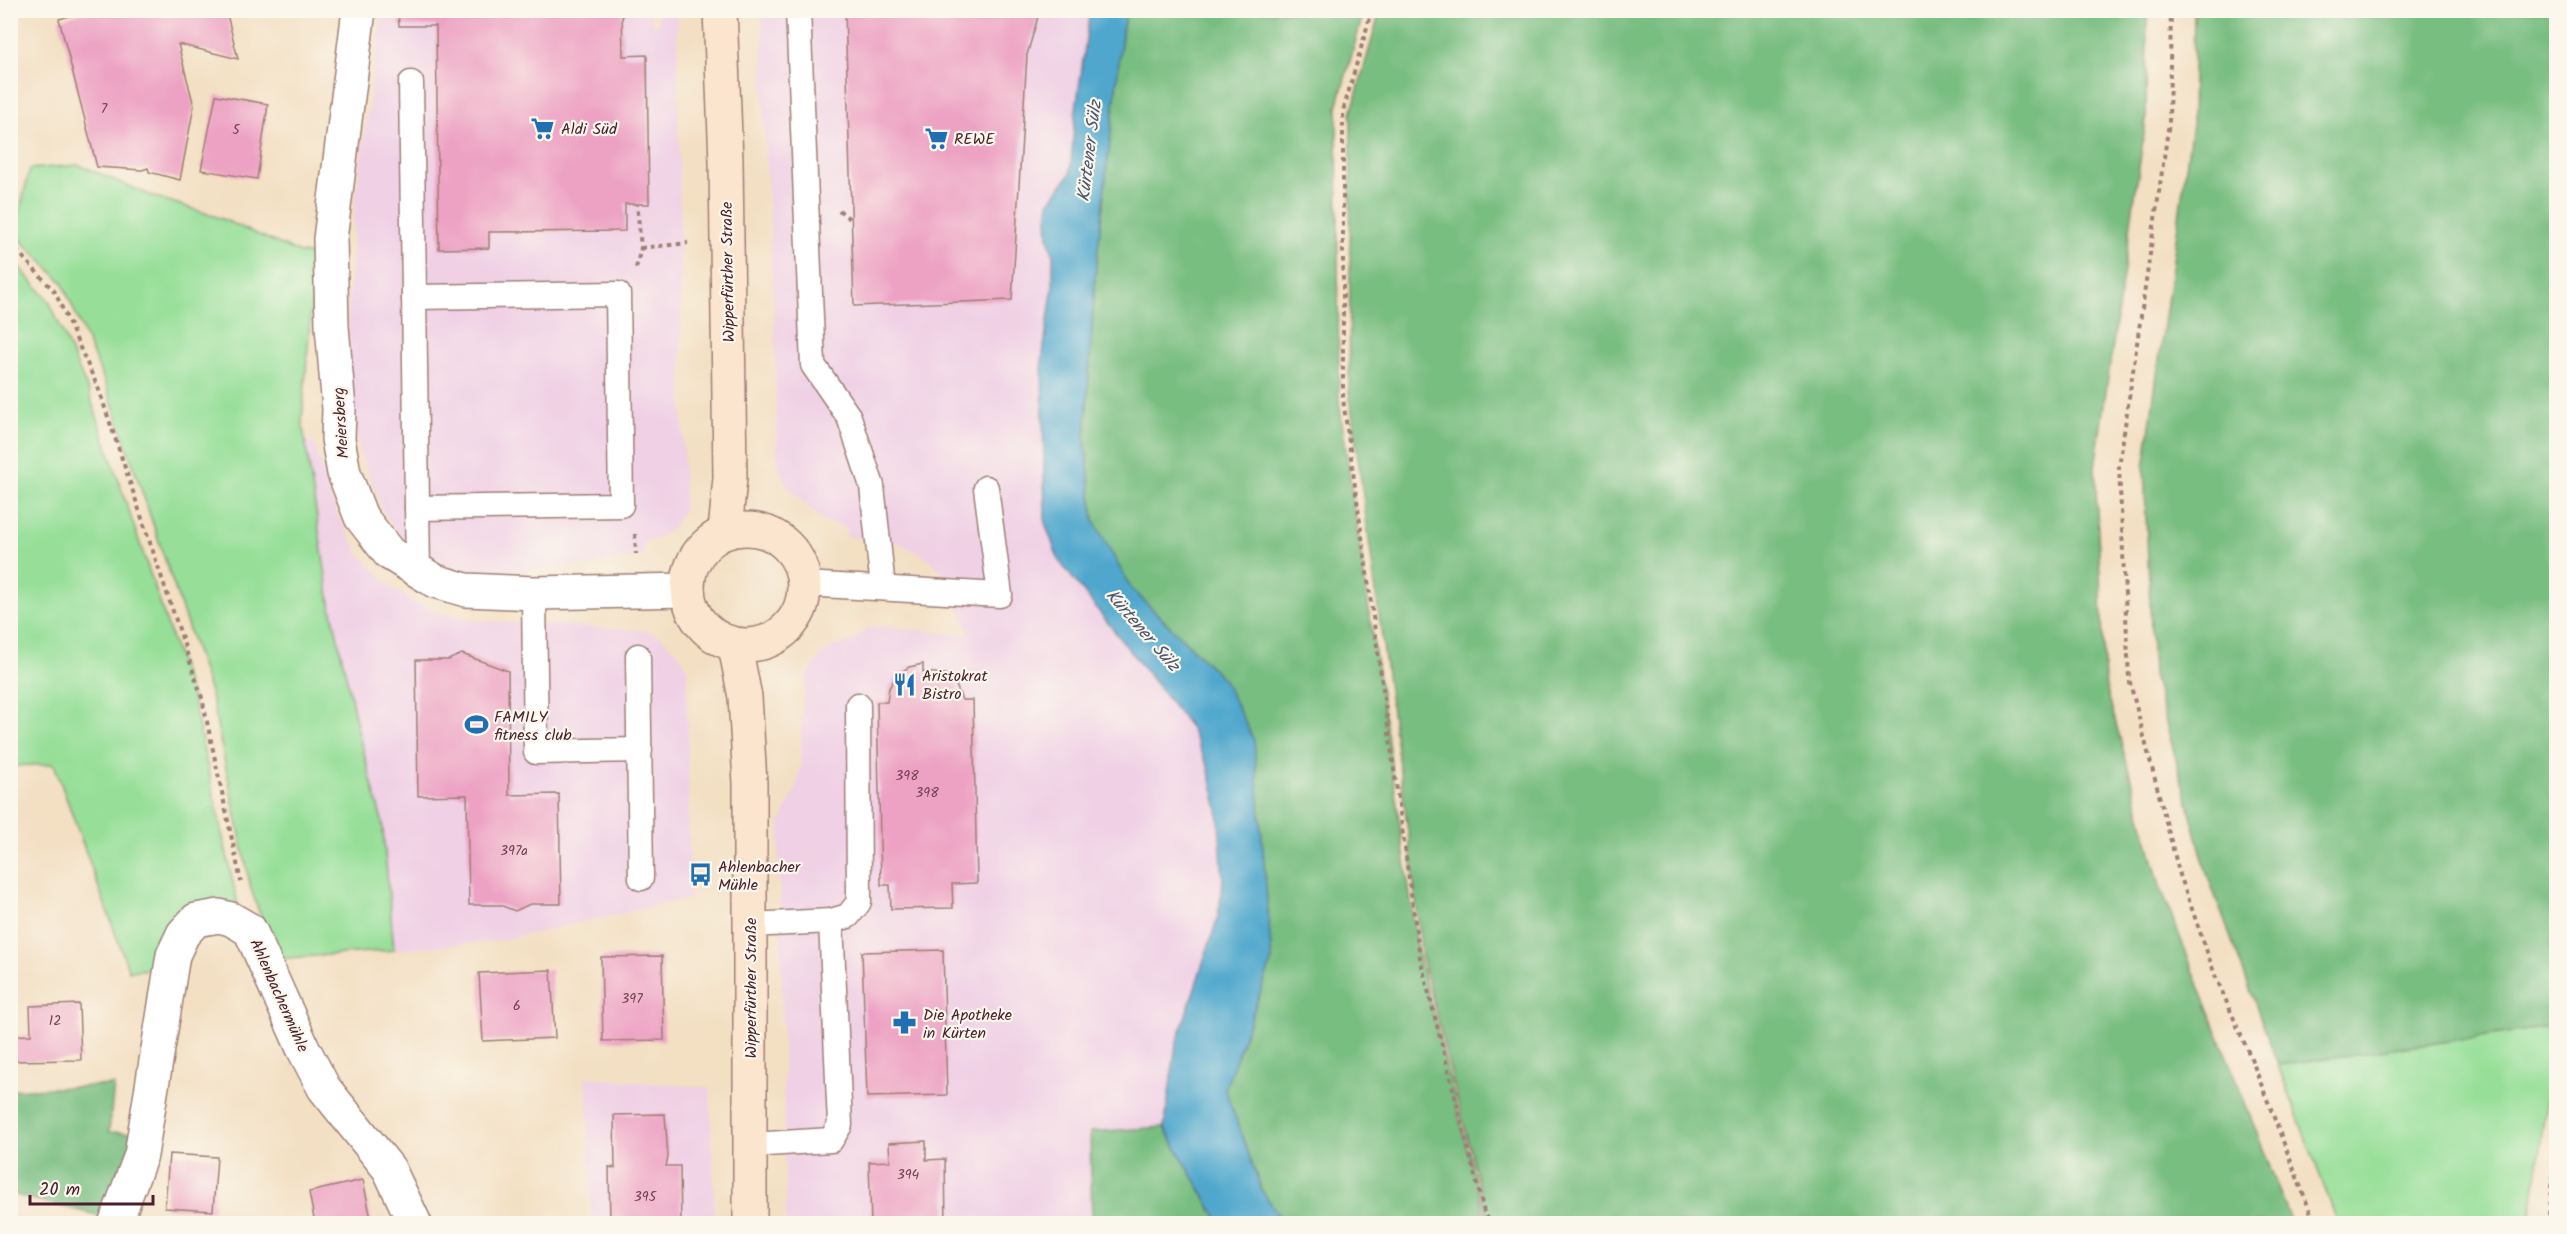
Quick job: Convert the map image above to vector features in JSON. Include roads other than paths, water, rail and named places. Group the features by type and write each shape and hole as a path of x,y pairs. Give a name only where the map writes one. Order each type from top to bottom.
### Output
{"main road":[{"name":"Wipperfürther Straße","path":"720,10 726,161 730,478 725,532"},
{"path":"740,529 756,529 771,534 784,543 795,555 802,569 804,584 803,601 798,616 788,629 775,639 759,645 735,646 711,635 698,622 690,607 687,590 688,575 701,549 725,532 740,529"},
{"name":"Wipperfürther Straße","path":"735,646 745,697 750,783 750,1224"}],"street":[{"name":"Meiersberg","path":"359,10 330,239 332,326 339,409 338,439 344,473 362,518 389,554 435,581 466,590 534,593 687,590"},
{"name":"Ahlenbachermühle","path":"115,1224 141,1155 173,955 183,934 196,920 208,916 231,919 250,930 303,1048 324,1088 389,1169 416,1224"}],"lane":[{"path":"798,10 813,365 849,417 872,486 883,588"},
{"path":"411,83 418,573"},
{"path":"414,297 618,294 621,505 417,508"},
{"path":"804,584 854,589 883,588 1000,595 986,488"},
{"path":"534,593 536,752 640,750"},
{"path":"638,656 641,878"},
{"path":"750,925 831,921 848,916 859,902 858,705"},
{"path":"750,1145 831,1140 840,1125 831,921"}],"water":[{"name":"Kürtener Sülz","path":"1090,10 1128,11 1123,25 1096,265 1085,438 1094,521 1131,588 1224,680 1254,740 1272,960 1225,1089 1262,1191 1284,1223 1220,1223 1164,1127 1176,1045 1218,917 1223,880 1218,810 1208,767 1190,727 1059,561 1045,523 1042,361 1053,285 1053,255 1048,236 1047,218 1049,203 1070,174 1075,116"}],"place":[{"name":"Aldi Süd","path":"543,128"},
{"name":"REWE","path":"936,138"},
{"name":"Aristokrat Bistro","path":"904,684"},
{"name":"FAMILY fitness club","path":"476,725"},
{"name":"Ahlenbacher Mühle","path":"700,875"},
{"name":"Die Apotheke in Kürten","path":"905,1023"}]}
